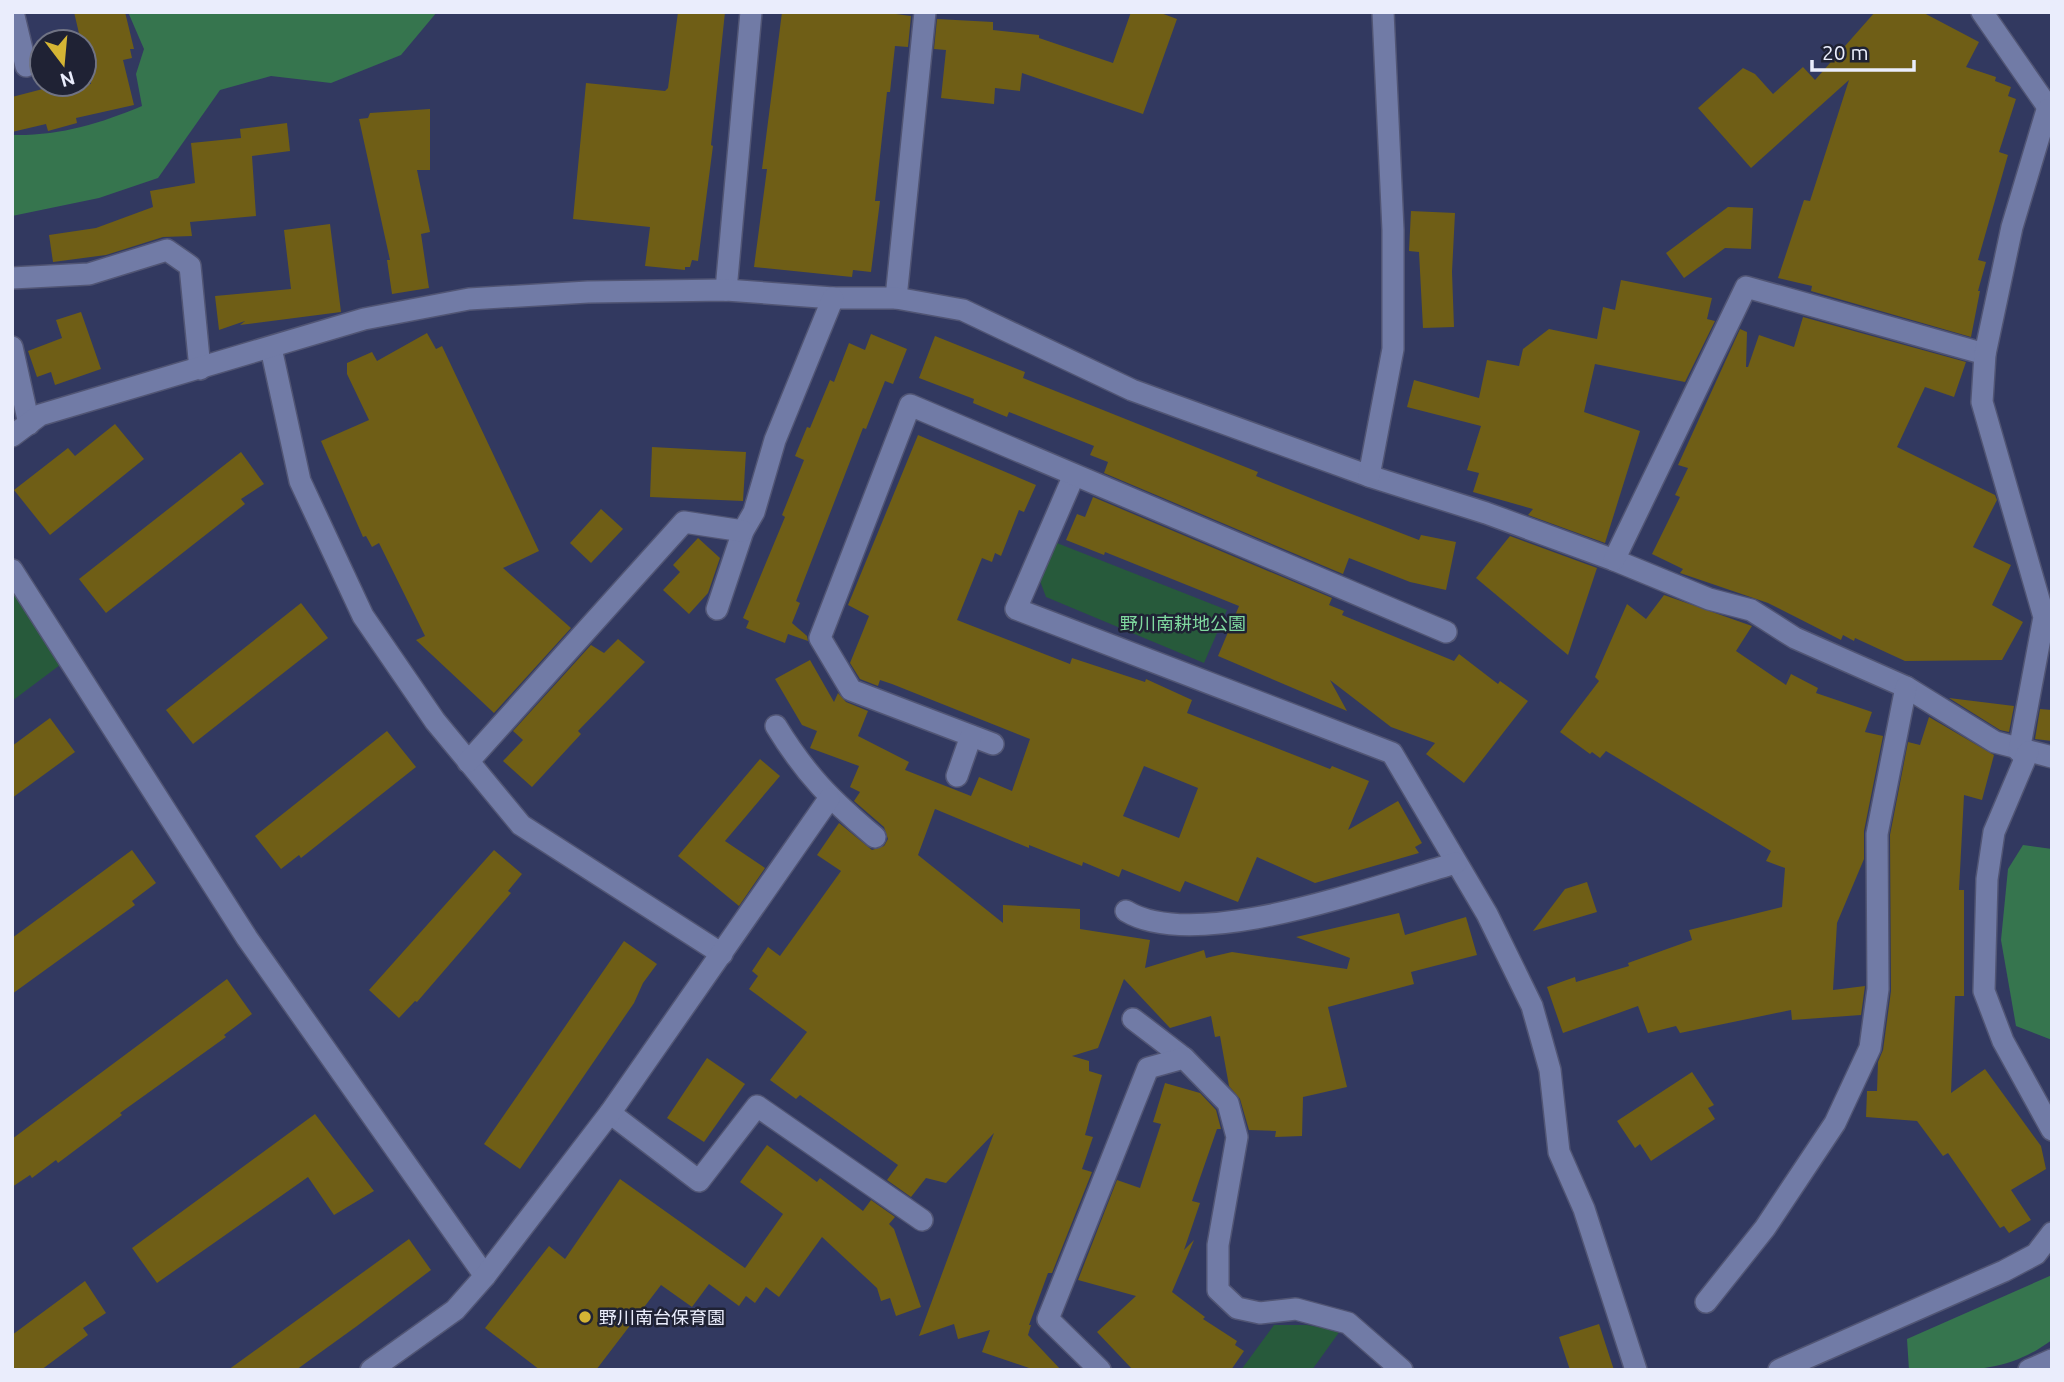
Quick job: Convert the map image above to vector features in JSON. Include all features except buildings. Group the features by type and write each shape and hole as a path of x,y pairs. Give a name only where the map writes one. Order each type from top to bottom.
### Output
{"street":[{"path":"13,12 16,40 26,66"},
{"path":"726,290 751,12"},
{"path":"895,298 925,12"},
{"path":"1369,476 1393,349 1393,230 1383,12"},
{"path":"1982,12 2049,112 2012,227 1985,354 1982,402 2044,617 2024,751 1994,832 1987,879 1984,991 2003,1041 2052,1130"},
{"path":"12,278 89,274 167,250 190,266 200,369"},
{"path":"1614,560 1746,287 1985,354"},
{"path":"21,430 40,415 364,319 469,299 588,292 726,290 833,298 895,298 963,310 1132,390 1369,476 1486,513 1614,560 1709,599 1752,610 1795,638 1906,687 1995,742 2052,757"},
{"path":"717,609 743,531 754,512 775,440 833,298"},
{"path":"12,347 21,430"},
{"path":"271,348 300,481 363,616 435,721 521,825 722,954"},
{"path":"993,744 851,690 820,638 910,405 1446,632"},
{"path":"1074,475 1016,609 1392,753 1487,914 1532,1006 1549,1070 1559,1152 1584,1209 1636,1370"},
{"path":"468,762 684,522 743,531"},
{"path":"12,570 247,938 485,1276"},
{"path":"1706,1302 1765,1228 1835,1123 1870,1048 1878,989 1877,834 1906,687"},
{"path":"776,726 801,766 829,799 875,837"},
{"path":"957,776 971,736"},
{"path":"371,1370 455,1310 485,1276 610,1113 829,799"},
{"path":"1126,911 1140,919 1195,927 1275,914 1456,863"},
{"path":"1133,1019 1184,1058 1228,1103 1237,1137 1218,1245 1218,1290 1237,1308 1260,1313 1296,1309 1348,1323 1402,1370"},
{"path":"1100,1370 1048,1319 1148,1068 1184,1058"},
{"path":"610,1113 699,1181 757,1106 922,1220"},
{"path":"1779,1370 2004,1271 2036,1254 2052,1233"},
{"path":"2029,1370 2052,1360"}],"green space":[{"path":"128,12 437,12 401,55 331,83 271,76 220,90 158,178 99,198 12,216 12,135 78,128 142,106 136,74 144,49"},
{"name":"野川南耕地公園","path":"1057,543 1227,610 1204,663 1046,597 1040,581"},
{"path":"12,591 60,665 12,701"},
{"path":"2023,845 2052,849 2052,1040 2016,1026 2001,940 2008,869"},
{"path":"2052,1275 2052,1340 2034,1351 2000,1365 1966,1370 1909,1370 1907,1339"},
{"path":"1274,1325 1307,1325 1340,1331 1312,1370 1241,1370"}],"place":[{"name":"野川南台保育園","path":"585,1317"}]}
